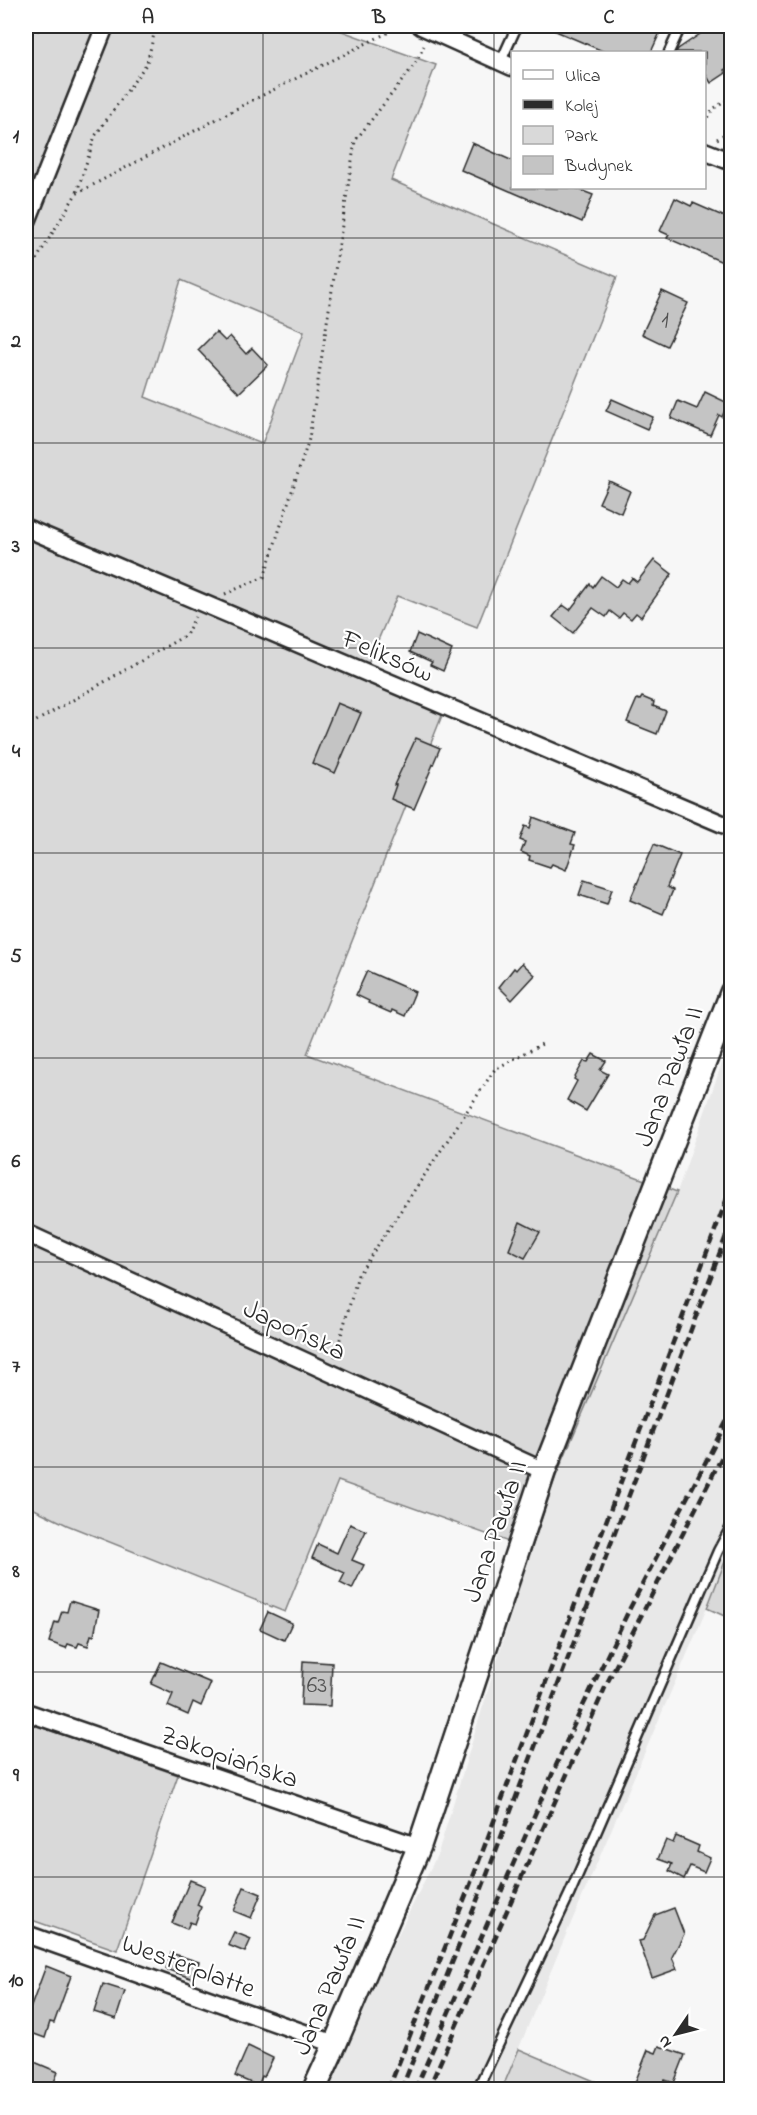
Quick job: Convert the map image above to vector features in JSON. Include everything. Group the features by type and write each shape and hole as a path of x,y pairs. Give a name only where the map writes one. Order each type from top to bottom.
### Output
{"main road":[{"name":"Jana Pawła II","path":"314,2090 419,1847 544,1471 732,992"}],"street":[{"path":"26,224 105,26"},
{"path":"438,30 507,64"},
{"path":"706,150 732,162"},
{"name":"Feliksów","path":"26,528 732,828"},
{"name":"Japońska","path":"26,1233 544,1471"},
{"name":"Zakopiańska","path":"26,1712 419,1847"},
{"name":"Westerplatte","path":"26,1934 335,2044"}],"lane":[{"path":"507,64 518,26"},
{"path":"669,51 681,26"},
{"path":"477,2090 570,1893 718,1551 732,1526"}],"path":[{"path":"26,35 48,26"},
{"path":"27,275 76,194 95,136 147,63 156,26"},
{"path":"76,194 249,102 401,26"},
{"path":"26,727 186,635 202,603 264,577 309,439 355,141 415,64 438,30"},
{"path":"706,120 713,109 732,97"},
{"path":"330,1374 358,1275 495,1069 542,1044"}],"shaded area":[{"path":"731,1037 731,1546 707,1608 502,2089 325,2090 348,2037 438,1853 556,1476 677,1192"}],"green space":[{"path":"26,26 328,26 436,65 391,180 617,277 477,627 397,596 366,668 447,703 307,1054 677,1192 556,1476 531,1550 338,1481 285,1612 67,1525 26,1505","holes":["181,280 304,332 262,444 145,397"]},
{"path":"731,1546 731,1619 707,1608"},
{"path":"26,1722 178,1775 117,1950 26,1918"},
{"path":"519,2049 613,2089 502,2089"}],"building":[{"path":"544,26 663,26 651,51 603,51"},
{"path":"712,26 721,26 732,41 732,65 724,70 726,73 711,83 706,75 706,51 677,51"},
{"path":"472,143 511,160 511,189 578,189 593,195 582,222 461,170"},
{"path":"675,198 691,206 693,203 732,220 732,262 728,261 727,264 667,238 669,235 660,231"},
{"path":"662,291 688,303 667,346 642,334"},
{"path":"216,332 225,341 230,336 246,354 252,348 268,365 239,393 198,350"},
{"path":"705,392 728,403 722,417 719,415 710,435 671,418 678,401 697,409"},
{"path":"612,399 653,417 647,429 606,411"},
{"path":"609,481 630,491 621,513 599,503"},
{"path":"654,560 672,574 641,617 636,613 631,619 623,613 619,618 610,611 606,617 593,608 573,633 553,617 563,605 570,610 590,584 593,587 601,576 616,587 622,579 628,583 632,578 637,582"},
{"path":"417,634 452,650 443,671 430,665 432,662 410,652"},
{"path":"642,697 654,702 653,706 666,711 657,734 627,722 637,699 640,700"},
{"path":"337,703 361,713 335,773 312,763"},
{"path":"416,738 440,748 414,809 391,799 396,785 394,785"},
{"path":"533,817 575,833 571,844 575,845 566,870 552,864 550,867 529,860 530,856 521,852 525,842 520,840 525,826 530,828"},
{"path":"654,844 680,855 667,887 673,890 663,914 630,900"},
{"path":"584,880 612,889 607,904 579,895"},
{"path":"522,963 535,975 512,1000 499,987 514,968 516,970"},
{"path":"367,971 415,992 405,1016 392,1010 391,1013 356,995"},
{"path":"593,1054 606,1061 600,1070 608,1074 586,1111 567,1100 577,1081 574,1079 584,1061 588,1062"},
{"path":"520,1222 540,1232 525,1258 509,1250"},
{"path":"350,1524 366,1531 352,1560 364,1565 352,1589 340,1583 345,1573 312,1558 318,1544 337,1553"},
{"path":"70,1601 99,1610 94,1636 91,1635 88,1646 79,1643 77,1647 68,1644 66,1648 49,1642 55,1622 58,1623 62,1611 67,1612"},
{"path":"268,1612 292,1623 284,1640 260,1629"},
{"path":"303,1661 332,1663 330,1706 301,1705"},
{"path":"161,1662 211,1683 201,1706 193,1702 188,1715 168,1706 173,1694 151,1684"},
{"path":"676,1836 699,1846 697,1852 710,1858 704,1872 690,1866 684,1879 669,1871 672,1864 658,1859 666,1840 673,1843"},
{"path":"190,1880 205,1886 197,1905 201,1907 195,1924 190,1922 187,1929 172,1923"},
{"path":"244,1887 261,1894 251,1918 234,1911"},
{"path":"674,1908 684,1934 672,1957 677,1969 652,1978 639,1941 643,1940 655,1915"},
{"path":"234,1932 251,1939 245,1952 228,1945"},
{"path":"171,1953 199,1962 193,1979 166,1969"},
{"path":"46,1966 71,1976 54,2023 50,2022 45,2038 26,2031 26,2020"},
{"path":"103,1984 125,1991 116,2019 94,2012"},
{"path":"248,2046 273,2058 258,2086 235,2076"},
{"path":"659,2046 685,2055 674,2083 665,2080 661,2090 632,2090 648,2050 656,2053"},
{"path":"32,2061 58,2072 51,2090 26,2090 26,2076"}],"railway":[{"path":"388,2090 470,1885 732,1185"},
{"path":"401,2090 482,1888 732,1220"},
{"path":"415,2090 571,1731 630,1608 732,1411"},
{"path":"428,2090 608,1681 732,1437"}]}
